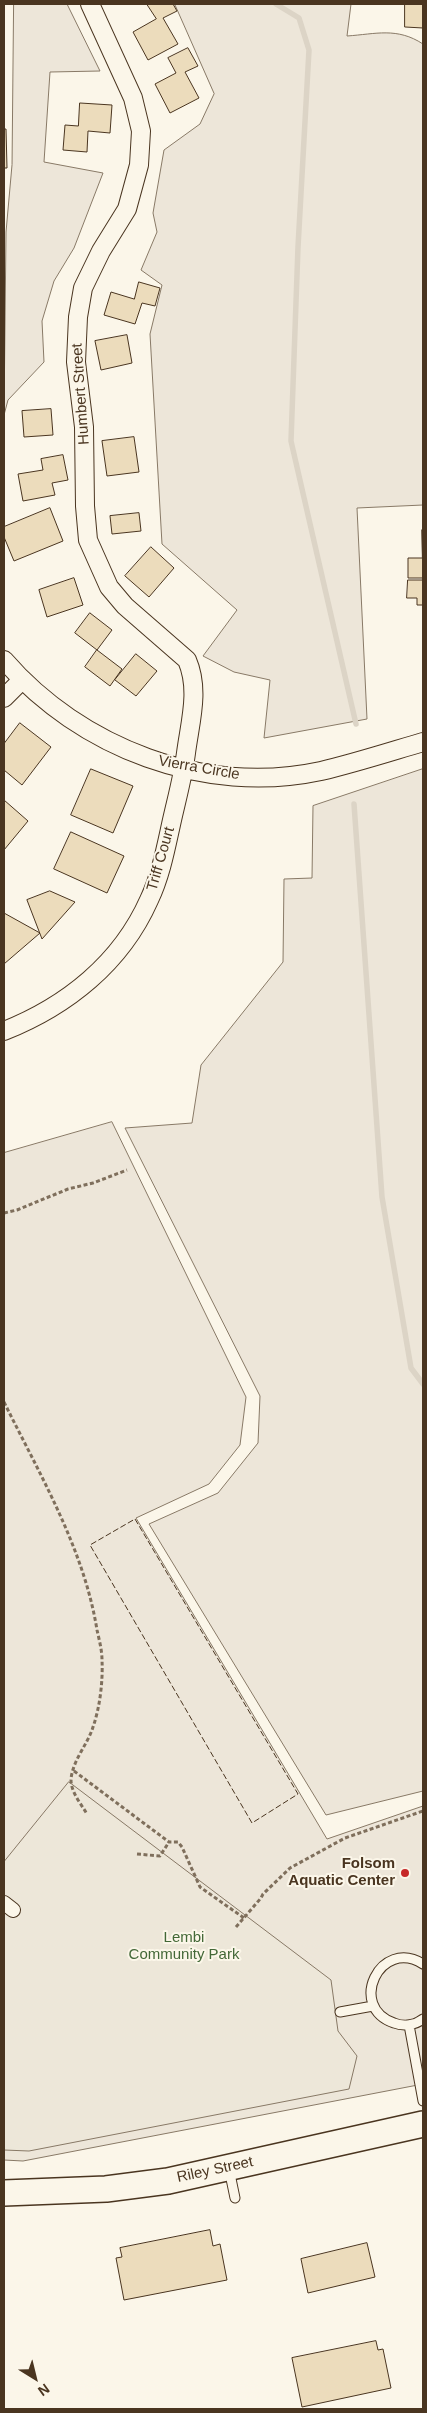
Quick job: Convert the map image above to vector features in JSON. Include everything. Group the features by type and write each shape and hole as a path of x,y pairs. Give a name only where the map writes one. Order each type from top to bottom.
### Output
{"main road":[{"name":"Riley Street","path":"4,2193 106,2189 168,2181 423,2124"}],"street":[{"name":"Humbert Street","path":"90,4 133,98 141,131 138,165 127,209 101,251 83,288 78,318 76,362 84,427 85,506 88,540 109,587 125,606 187,660 192,672 194,691 184,768"},
{"name":"Vierra Circle","path":"4,660 22,680 59,712 88,731 152,760 184,768 215,774 250,777 285,776 320,771 423,742"},
{"path":"4,698 22,680"},
{"name":"Triff Court","path":"4,1031 30,1020 61,1003 88,983 112,958 133,931 149,901 161,868 184,768"}],"lane":[{"path":"423,1964 405,1958 394,1960 384,1965 376,1973 371,1984 370,1995 373,2006 379,2015 388,2021 409,2025 423,2019"},
{"path":"340,2012 373,2006"},
{"path":"409,2025 423,2101"},
{"path":"229,2168 235,2198"}],"path":[{"path":"4,1213 127,1170"},
{"path":"4,1402 67,1531 80,1563 94,1610 102,1659 99,1700 93,1728 71,1779 74,1792 87,1814"},
{"path":"74,1771 170,1842 178,1842 200,1886 244,1918"},
{"path":"236,1927 263,1894 297,1864 345,1838 423,1811"},
{"path":"137,1854 160,1856 170,1842"}],"green space":[{"path":"14,4 67,4 100,71 50,72 44,162 103,173 74,248 54,281 42,321 44,362 8,400 4,415 6,232 12,165"},
{"path":"175,4 351,4 347,36 395,33 423,44 423,505 357,508 367,719 264,738 270,680 234,672 203,656 237,610 162,544 150,334 162,285 141,270 157,232 153,213 164,150 200,124 214,94"},
{"path":"423,769 423,1791 326,1815 149,1524 218,1493 258,1443 260,1396 125,1128 192,1123 201,1065 283,962 284,879 312,878 313,806"},
{"name":"Lembi Community Park","path":"112,1122 246,1397 240,1445 209,1484 136,1518 327,1839 423,1806 423,2084 23,2161 4,2160 4,1153"}],"shaded area":[{"path":"69,1782 331,1980 338,2031 357,2056 349,2089 29,2151 4,2150 4,1862"}],"building":[{"path":"147,4 173,4 177,11 163,18 178,44 148,60 133,32 156,19"},
{"path":"405,4 423,4 423,28 405,27"},
{"path":"188,48 198,66 185,72 199,98 170,113 155,84 176,73 168,58"},
{"path":"80,103 112,105 110,133 88,131 87,152 63,150 65,125 78,126"},
{"path":"4,129 6,129 7,168 4,168"},
{"path":"139,282 160,288 155,306 142,303 135,324 104,315 111,292 134,299"},
{"path":"127,335 132,363 101,370 95,341"},
{"path":"51,409 53,435 24,437 22,411"},
{"path":"134,437 139,472 107,476 102,441"},
{"path":"63,455 68,480 52,483 55,495 23,501 18,474 43,470 41,459"},
{"path":"50,508 63,541 14,561 4,537 4,527"},
{"path":"139,513 141,531 112,534 110,516"},
{"path":"422,530 423,578 408,578 408,558 422,558"},
{"path":"151,547 174,568 149,597 125,576"},
{"path":"74,578 83,605 47,617 39,590"},
{"path":"408,580 423,580 423,605 417,605 417,598 407,598"},
{"path":"90,613 112,630 97,650 75,633"},
{"path":"97,650 122,669 110,686 85,667"},
{"path":"136,654 157,671 136,696 115,680"},
{"path":"20,723 51,747 22,785 4,770 4,744"},
{"path":"91,769 133,786 113,833 71,815"},
{"path":"4,800 28,821 4,850"},
{"path":"71,832 124,856 107,893 54,869"},
{"path":"50,891 75,902 42,939 27,900"},
{"path":"4,913 40,933 4,964"},
{"path":"210,2230 213,2246 220,2244 227,2280 124,2300 116,2258 122,2257 120,2248"},
{"path":"367,2243 375,2277 308,2293 301,2259"},
{"path":"376,2341 378,2350 383,2349 391,2388 302,2407 292,2358"}],"waterway":[{"path":"276,4 299,18 309,50 298,247 291,441 356,724"},
{"path":"354,804 382,1197 411,1368 423,1384"}],"fence":[{"path":"135,1519 298,1794 252,1823 90,1545 135,1519"}],"place":[{"name":"Folsom Aquatic Center","path":"405,1873"}]}
